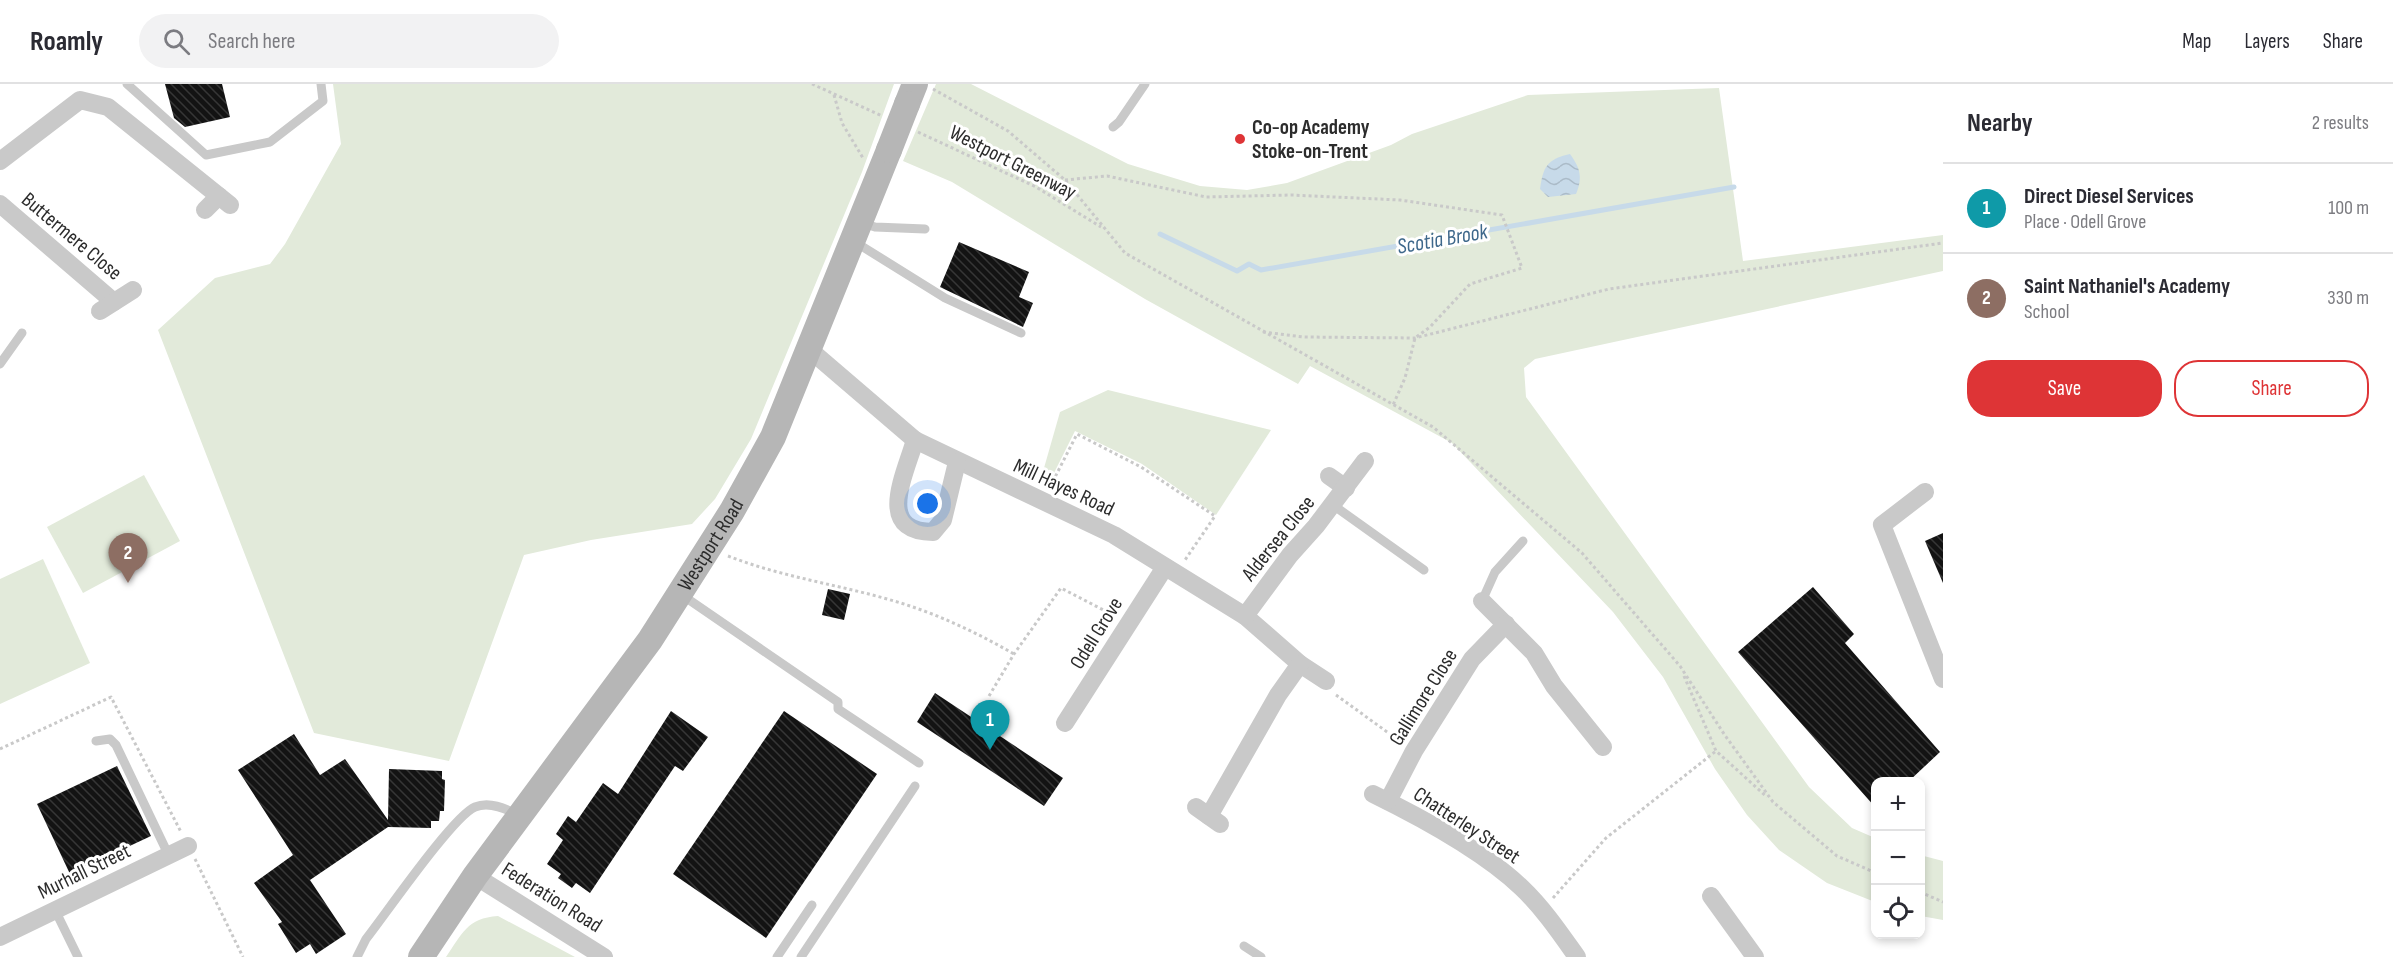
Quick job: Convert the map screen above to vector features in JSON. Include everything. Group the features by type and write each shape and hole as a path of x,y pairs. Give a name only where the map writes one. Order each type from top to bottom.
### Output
{"street":[{"path":"0,161 80,100 98,103 108,107 224,200 205,210"},
{"name":"Westport Road","path":"421,957 475,876 650,640 708,549 773,437 889,150 903,102"},
{"name":"Buttermere Close","path":"0,204 107,306 133,290"},
{"name":"Mill Hayes Road","path":"810,350 915,440 1114,535 1245,616 1300,664 1326,681"},
{"path":"915,440 897,504 900,518 908,528 918,532 933,532 942,520 957,462"},
{"name":"Aldersea Close","path":"1245,616 1365,461"},
{"name":"Aldersea Close","path":"1329,476 1346,488"},
{"path":"1925,492 1882,525 1943,679"},
{"name":"Odell Grove","path":"1065,723 1128,623 1170,571"},
{"path":"1482,601 1534,653 1554,686 1603,747"},
{"name":"Gallimore Close","path":"1380,798 1414,751 1472,659 1506,624"},
{"path":"1208,816 1278,695 1300,664"},
{"name":"Chatterley Street","path":"1380,798 1423,820 1504,873 1544,912 1577,957"},
{"name":"Murhall Street","path":"0,937 188,846"},
{"name":"Federation Road","path":"475,876 604,957"},
{"path":"1711,896 1755,957"}],"lane":[{"path":"128,84 206,155 270,142 323,101 321,84"},
{"path":"1113,127 1119,122 1145,84"},
{"path":"856,232 875,227 925,230"},
{"path":"856,232 945,298 1021,333"},
{"path":"0,364 22,333"},
{"path":"1333,505 1424,570"},
{"path":"1482,601 1495,572 1523,541"},
{"path":"680,594 838,702 838,709 919,763"},
{"path":"96,741 110,739 117,745 169,856"},
{"path":"801,957 915,786"},
{"path":"357,957 374,929 447,833 468,811 477,806 492,805 519,816"},
{"path":"777,957 812,905"},
{"path":"55,910 78,957"},
{"path":"1244,946 1261,957"}],"path":[{"path":"812,84 834,95 903,102"},
{"path":"924,84 1008,131 1065,180 1125,253 1433,428 1582,553 1680,666 1724,734 1773,802"},
{"path":"834,95 842,123 863,158 874,185"},
{"name":"Westport Greenway","path":"916,131 1036,187 1105,229"},
{"path":"1065,180 1107,176 1206,197 1291,195 1400,200 1502,215 1522,268 1470,284 1430,327 1415,338 1406,378 1393,405"},
{"path":"1262,331 1303,337 1415,338 1609,289 1943,243"},
{"path":"1043,502 1077,434 1141,467 1215,516 1170,571"},
{"path":"708,549 790,577 909,606 945,619 1014,654"},
{"path":"989,696 1014,654 1060,588 1128,623"},
{"path":"1680,666 1716,751 1837,856 1871,871"},
{"path":"1326,681 1338,699 1414,751"},
{"path":"1544,912 1557,892 1606,838 1716,751"},
{"path":"1925,894 1943,902"}],"green space":[{"path":"333,84 894,84 862,172 751,439 715,499 692,524 591,540 524,555 449,761 314,733 158,330 215,278 270,264 285,244 341,144"},
{"path":"936,84 971,84 1128,164 1200,186 1247,190 1287,183 1391,145 1412,134 1528,95 1719,88 1743,261 1943,235 1943,271 1535,359 1524,368 1526,397 1809,787 1852,828 1871,836 1871,900 1827,883 1779,850 1747,815 1715,769 1663,677 1613,612 1452,443 1310,366 1298,384 1145,299 952,182 903,161"},
{"path":"1108,390 1271,430 1216,515 1142,464 1075,431 1048,485 1040,482 1060,412"},
{"path":"144,475 180,541 83,593 47,527"},
{"path":"43,559 90,663 0,704 0,579"},
{"path":"1925,856 1943,861 1943,920 1925,917"},
{"path":"498,916 575,957 446,957 461,934 472,924 488,917"}],"water":[{"path":"1570,154 1579,173 1576,194 1548,197 1540,189 1545,170 1551,161"}],"building":[{"path":"165,84 222,84 230,117 185,127 174,118"},
{"path":"959,242 1029,272 1019,297 1033,303 1023,327 940,287"},
{"path":"1943,533 1943,583 1925,541"},
{"path":"1813,587 1854,634 1845,643 1940,752 1913,777 1871,777 1871,802 1738,652"},
{"path":"828,589 850,594 844,620 822,615"},
{"path":"935,693 1063,778 1044,806 917,722"},
{"path":"671,711 708,737 683,771 675,766 590,893 576,883 572,888 558,878 561,874 547,864 563,840 556,834 568,816 576,822 603,783 618,794"},
{"path":"784,711 877,774 766,938 673,874"},
{"path":"294,734 320,775 345,759 388,820 389,769 442,771 442,779 445,780 444,811 440,811 439,821 431,821 431,828 388,827 310,880 346,934 316,954 310,944 296,953 278,924 282,922 254,883 293,855 238,770"},
{"path":"117,766 151,836 70,874 37,804"}],"waterway":[{"name":"Scotia Brook","path":"1160,234 1237,271 1249,264 1261,270 1734,187"}],"place":[{"name":"Co-op Academy Stoke-on-Trent","path":"1240,139"},
{"name":"Saint Nathaniel's Academy","path":"128,583"},
{"name":"Direct Diesel Services","path":"990,750"}]}
